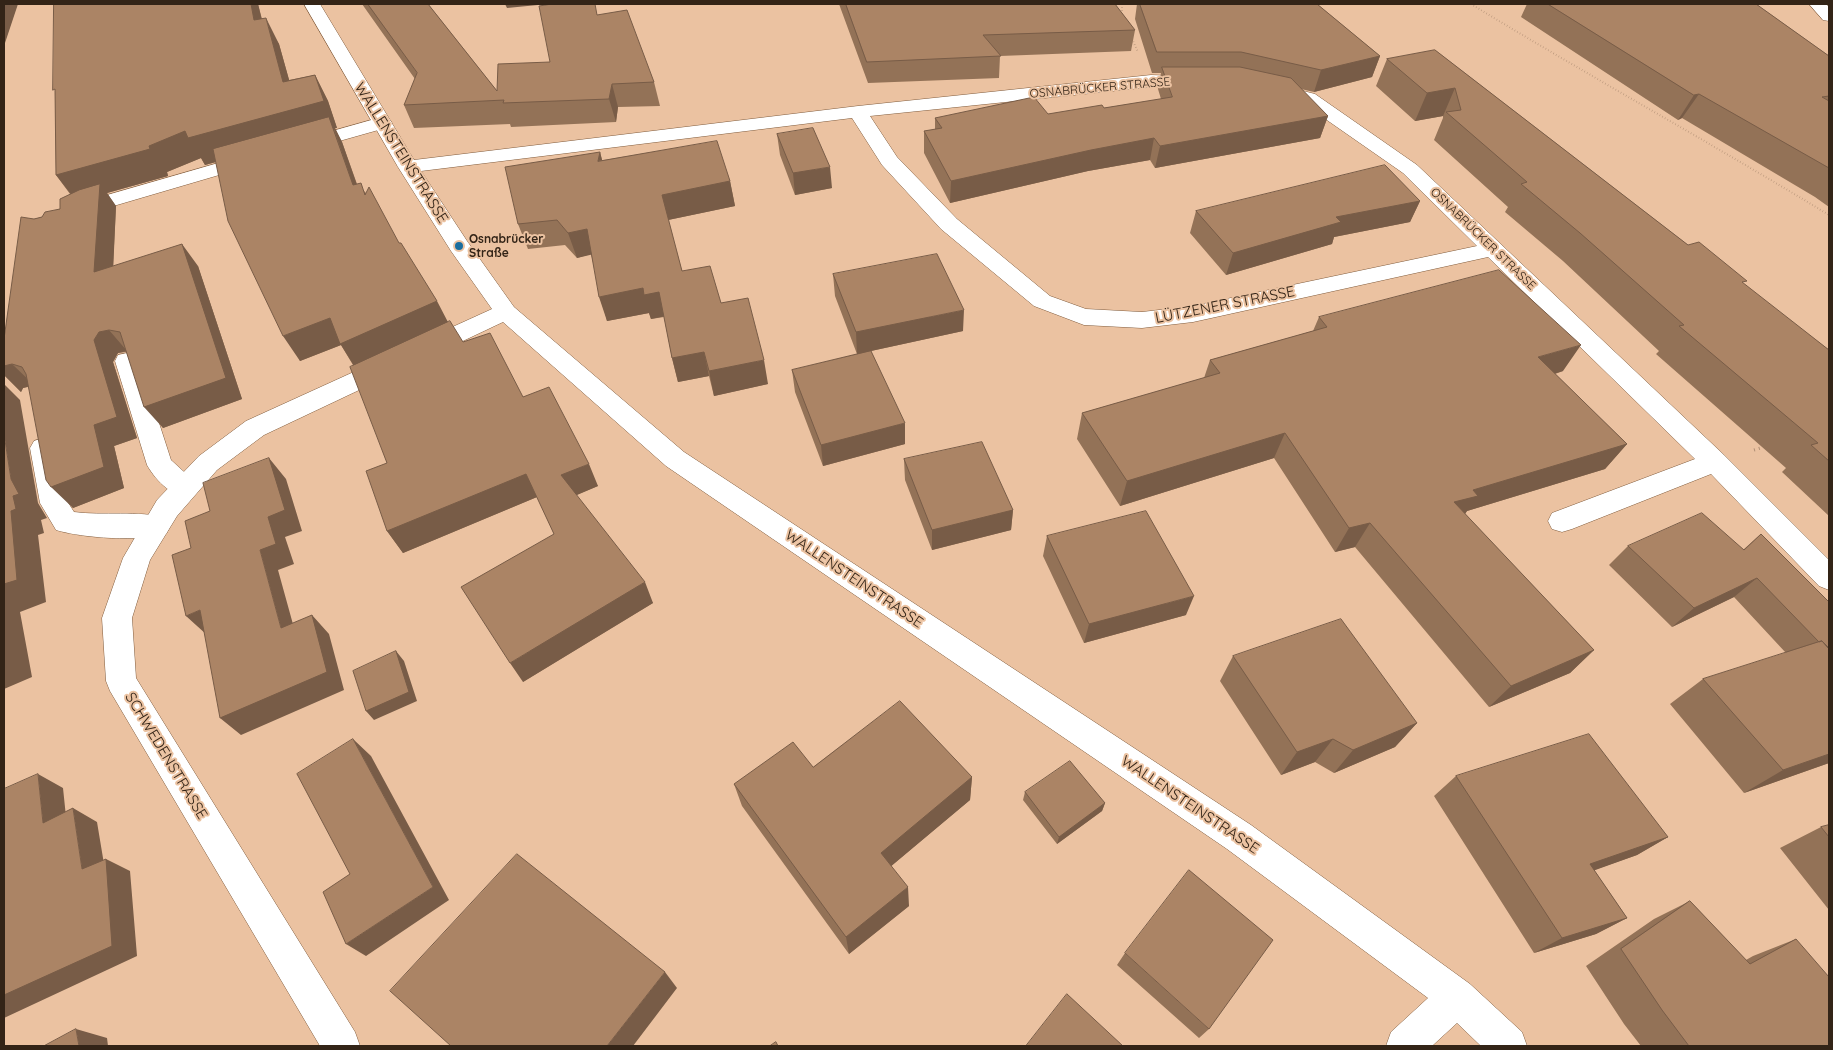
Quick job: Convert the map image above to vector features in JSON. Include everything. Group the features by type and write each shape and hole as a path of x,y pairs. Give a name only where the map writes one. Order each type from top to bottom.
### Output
{"street":[{"name":"WALLENSTEINSTRASSE","path":"312,4 408,167 459,246 506,312 675,459 1239,837 1457,997 1508,1046"},
{"path":"1817,4 1829,16"},
{"name":"OSNABRÜCKER STRASSE","path":"408,167 858,112 1150,81 1216,81"},
{"name":"OSNABRÜCKER STRASSE","path":"1262,87 1308,98 1410,169 1715,462 1829,578"},
{"name":"LÜTZENER STRASSE","path":"858,112 889,161 949,224 1042,301 1084,317 1142,320 1192,314 1493,249"},
{"path":"60,219 88,206 382,123"},
{"name":"SCHWEDENSTRASSE","path":"341,1046 121,681 117,618 137,558 167,508 208,462 254,428 506,312"},
{"path":"127,361 160,466 185,488"},
{"path":"39,425 54,502 66,522 95,526 156,526"},
{"path":"1562,521 1715,462"},
{"path":"1405,1046 1457,997"}],"path":[{"path":"1122,4 1121,13 1124,22"},
{"path":"1471,4 1564,61 1768,177 1829,215"},
{"path":"1132,39 1150,81"},
{"path":"1715,462 1772,444"}],"building":[{"path":"54,4 251,4 254,20 266,18 283,82 315,75 324,101 188,138 185,131 149,146 150,149 56,175 55,89 53,90"},
{"path":"368,4 428,4 497,91 498,64 550,62 539,6 552,4 595,4 597,15 627,10 654,82 612,84 609,99 503,103 504,100 404,105 417,73"},
{"path":"846,4 1115,4 1135,30 983,35 1001,56 867,62"},
{"path":"1140,4 1317,4 1380,56 1321,70 1241,52 1157,52"},
{"path":"1548,4 1756,4 1829,56 1829,96 1822,97 1829,101 1829,168 1699,94 1694,95"},
{"path":"1435,50 1688,245 1699,242 1747,281 1742,282 1829,350 1829,461 1811,445 1818,443 1679,326 1684,325 1580,233 1521,184 1527,182 1446,112 1461,110 1455,88 1427,93 1387,59"},
{"path":"1162,67 1240,67 1291,78 1328,116 1160,146 1154,138 951,181 924,131 942,128 935,118 1034,97 1048,114 1102,105 1104,108 1172,97"},
{"path":"329,117 353,185 361,183 365,195 369,187 399,243 401,243 437,301 340,344 330,318 283,336 228,221 213,149"},
{"path":"813,128 830,167 793,173 777,134"},
{"path":"717,141 730,181 662,195 682,271 710,266 721,303 748,298 764,360 709,371 704,352 672,358 659,292 644,295 643,288 599,297 587,229 568,233 557,220 518,224 505,167 600,152 598,161"},
{"path":"1385,165 1420,201 1336,217 1341,222 1233,253 1196,211"},
{"path":"100,184 94,272 182,244 226,378 144,407 120,332 109,330 99,332 94,340 117,417 94,425 104,467 51,487 46,480 26,374 22,367 12,364 4,366 4,339 21,217 34,219 42,217 45,212 60,209 60,199 79,190"},
{"path":"937,254 964,310 856,332 833,274"},
{"path":"1499,270 1581,345 1538,357 1627,444 1473,490 1478,496 1454,502 1594,650 1511,686 1370,523 1349,528 1285,433 1127,481 1082,413 1220,373 1210,360 1327,327 1319,317"},
{"path":"450,321 463,342 490,333 523,397 549,387 589,464 561,475 645,582 510,663 461,587 554,534 526,474 387,531 366,471 387,463 350,367"},
{"path":"871,351 905,423 821,445 792,370"},
{"path":"4,434 11,479 19,494 13,496 16,509 11,511 17,580 4,584"},
{"path":"982,442 1013,510 932,530 904,459"},
{"path":"269,458 285,510 268,517 276,544 260,550 281,628 312,615 327,672 220,718 200,610 186,616 172,555 191,548 185,521 210,511 203,483"},
{"path":"1146,511 1194,596 1089,624 1047,536"},
{"path":"1702,513 1744,550 1761,534 1829,602 1828,648 1822,641 1819,642 1757,578 1694,608 1628,546"},
{"path":"1341,619 1417,723 1353,750 1333,739 1297,752 1233,656"},
{"path":"1822,641 1829,648 1829,754 1783,770 1703,679"},
{"path":"396,651 409,692 366,711 353,671"},
{"path":"900,701 972,777 881,853 908,887 846,937 734,784 793,742 813,767"},
{"path":"1589,734 1668,837 1590,864 1627,918 1562,938 1456,776"},
{"path":"353,739 433,887 346,944 323,892 350,874 297,774"},
{"path":"1070,761 1105,803 1059,837 1025,792"},
{"path":"38,774 43,823 73,808 82,869 106,859 112,946 4,995 4,789"},
{"path":"1829,825 1829,837 1821,827"},
{"path":"517,854 665,972 607,1046 451,1046 390,991"},
{"path":"1189,870 1273,940 1209,1029 1125,953"},
{"path":"1690,901 1750,964 1796,939 1829,977 1829,1046 1689,1046 1621,949"},
{"path":"1067,994 1123,1046 1026,1046"},
{"path":"76,1029 79,1046 44,1046"},
{"path":"776,1042 778,1046 770,1046"}],"place":[{"name":"Osnabrücker Straße","path":"459,246"}]}
